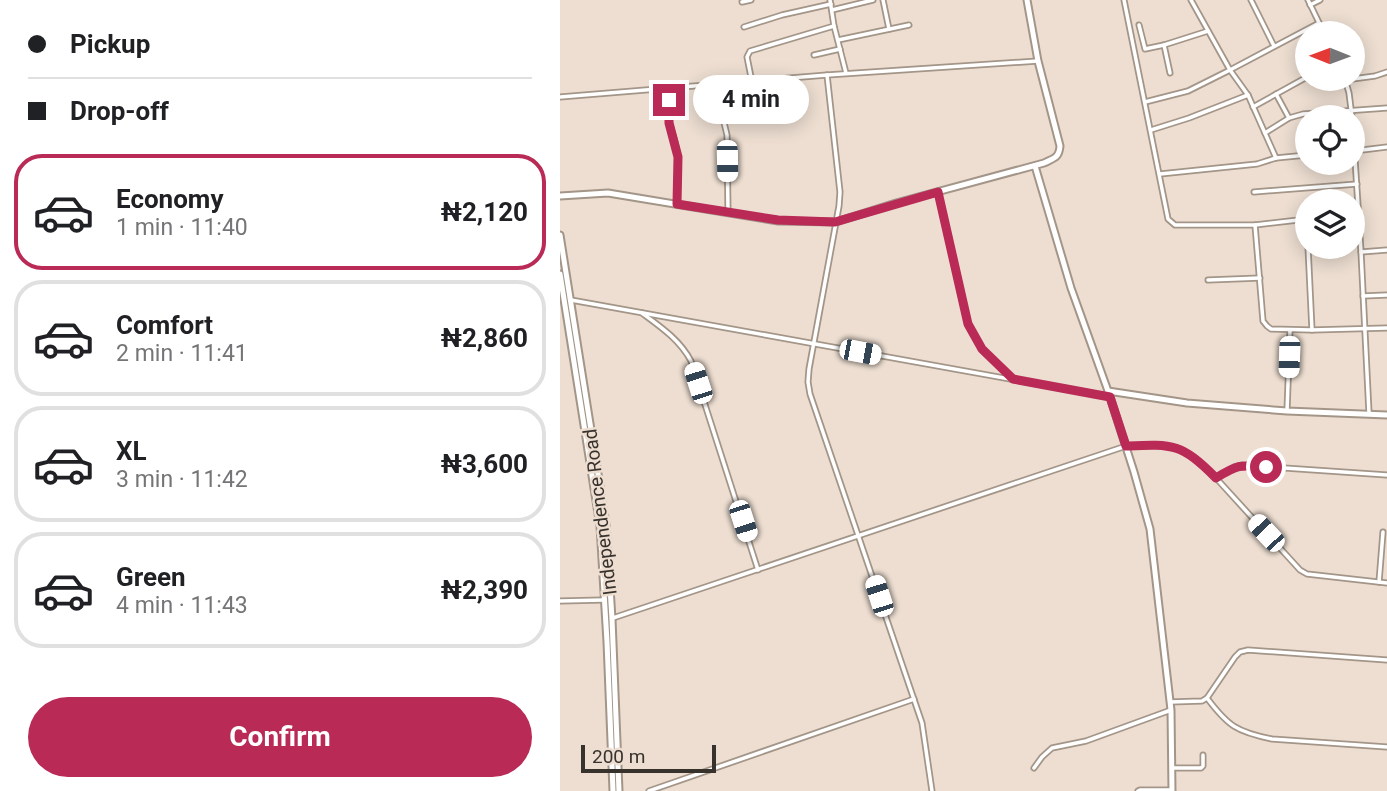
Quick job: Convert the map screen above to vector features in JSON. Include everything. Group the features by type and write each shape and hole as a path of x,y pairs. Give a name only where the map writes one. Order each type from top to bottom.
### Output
{"street":[{"path":"742,2 751,0"},
{"path":"832,10 873,0"},
{"path":"883,0 889,29"},
{"path":"560,196 608,193 778,220 835,222 1056,158 1060,146 1038,61 1027,0"},
{"path":"1124,0 1168,219 1175,225 1255,225 1295,220"},
{"path":"1191,0 1230,70 1248,95 1276,158"},
{"path":"1251,0 1274,46"},
{"path":"1308,0 1318,21"},
{"path":"1310,5 1320,0"},
{"path":"744,27 830,2 846,74"},
{"path":"838,40 909,24"},
{"path":"1139,25 1145,49 1164,46 1208,31"},
{"path":"752,82 747,57 750,51 834,26"},
{"path":"1145,102 1188,91 1295,35"},
{"path":"1164,46 1170,72"},
{"path":"814,55 840,48"},
{"path":"560,97 1038,61"},
{"path":"1365,77 1387,72"},
{"path":"827,75 840,177 839,206 809,369 810,394 922,723 932,791"},
{"path":"1254,107 1295,84"},
{"path":"715,85 727,135 727,212"},
{"path":"673,88 669,100 669,123 678,157 677,204"},
{"path":"1276,94 1289,118"},
{"path":"1151,130 1248,95"},
{"path":"1365,109 1387,108"},
{"path":"1265,132 1295,116"},
{"path":"1365,150 1387,147"},
{"path":"1159,174 1295,156"},
{"path":"1035,166 1071,288 1109,394 1150,529 1171,710 1172,790 1138,791"},
{"path":"1356,175 1357,189"},
{"path":"1254,192 1357,184"},
{"path":"938,192 963,305 972,332 982,349 1013,379"},
{"path":"1255,225 1264,321 1267,326 1271,329 1290,330 1387,328"},
{"name":"Independence Road","path":"560,235 565,300"},
{"path":"1365,252 1387,250"},
{"path":"1309,259 1312,330"},
{"path":"1361,259 1369,413"},
{"name":"Independence Road","path":"560,274 600,526 608,600 619,791"},
{"path":"1208,280 1260,278"},
{"path":"1363,296 1387,295"},
{"path":"565,300 1109,394 1287,411 1387,415"},
{"path":"639,311 664,329 691,361 758,570"},
{"path":"1287,411 1290,330"},
{"path":"609,619 1126,446 1172,446 1183,450 1203,465 1300,570 1307,574 1387,583"},
{"path":"1216,478 1242,465 1387,475"},
{"path":"1379,582 1383,532"},
{"path":"560,601 608,600"},
{"name":"Independence Road","path":"609,619 613,791"},
{"path":"1170,702 1202,701 1207,698 1235,657 1248,650 1387,660"},
{"path":"1207,698 1222,718 1243,732 1257,736 1387,747"},
{"path":"649,791 914,699"},
{"path":"1034,768 1052,748 1086,741 1171,710"},
{"path":"1172,768 1201,768 1203,755"}],"route":[{"path":"669,100 669,123 678,157 677,204 778,220 818,223 835,222 938,192 968,324 982,349 1013,379 1110,397 1126,446 1172,446 1183,450 1216,478 1242,465 1266,467"}]}
